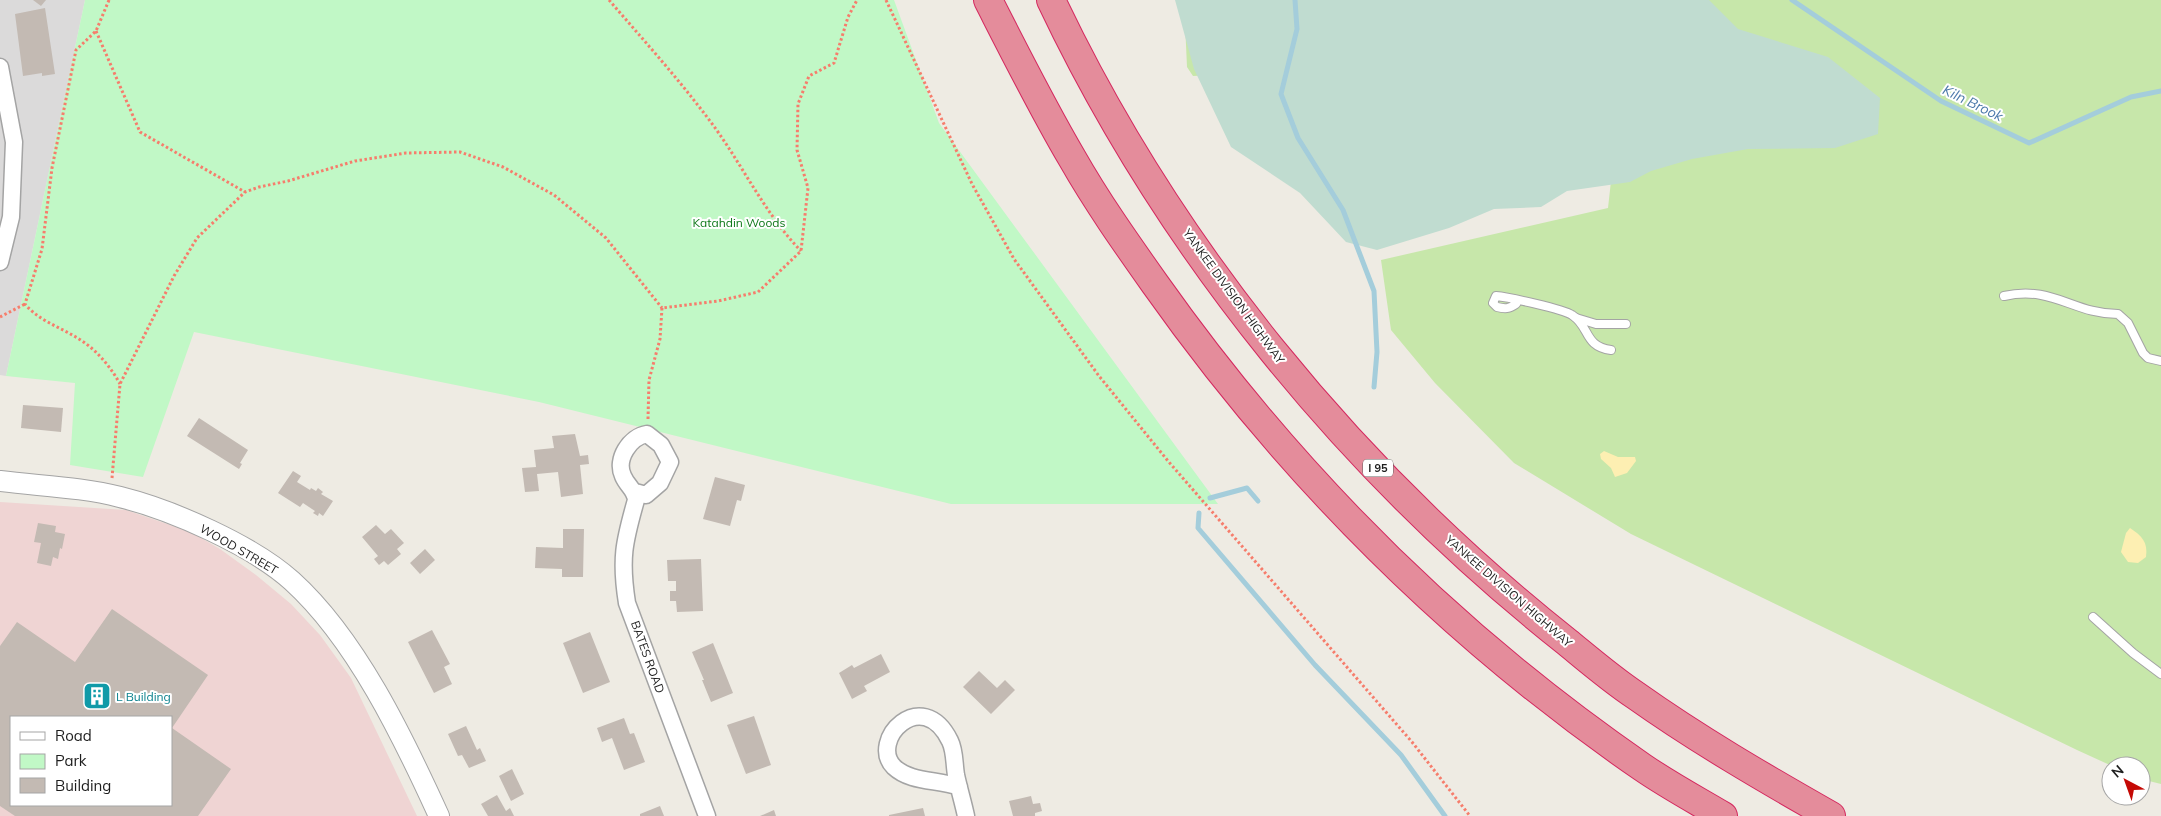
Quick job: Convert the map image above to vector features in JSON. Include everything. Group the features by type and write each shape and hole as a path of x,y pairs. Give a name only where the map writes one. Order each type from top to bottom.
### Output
{"highway":[{"path":"988,0 1072,159 1122,237 1190,333 1265,428 1366,538 1482,644 1644,769 1724,816"},
{"name":"YANKEE DIVISION HIGHWAY","path":"1051,0 1116,124 1146,173 1213,270 1266,343 1317,403 1407,499 1471,562 1542,622 1632,693 1684,728 1831,816"}],"street":[{"path":"0,67 14,142 11,217 0,262"},
{"path":"647,434 661,445 670,462 660,483 646,495 635,492 623,477 621,466 626,447 636,436 647,434"},
{"name":"WOOD STREET","path":"0,481 110,495 163,510 216,534 265,561 291,580 326,616 359,663 385,709 439,816"},
{"name":"BATES ROAD","path":"635,492 636,500 623,543 623,577 628,603 707,816"},
{"path":"959,787 918,778 894,766 887,756 889,738 907,718 920,715 935,721 950,740 966,816"}],"lane":[{"path":"2004,296 2020,293 2053,296 2093,312 2118,314 2128,323 2148,358 2161,361"},
{"path":"1516,304 1510,308 1503,309 1496,307 1493,303 1496,296 1506,297 1519,302 1562,310 1576,318 1596,324 1626,324"},
{"path":"1576,318 1588,338 1599,349 1610,350"},
{"path":"2092,617 2133,653 2161,674"}],"path":[{"path":"0,317 24,304 42,249 52,168 76,50 96,31 109,0"},
{"path":"609,0 689,92 742,166 782,231 801,251"},
{"path":"662,308 718,301 758,292 801,251 808,188 797,150 798,104 809,76 834,63 848,17 857,0"},
{"path":"886,0 972,184 1020,267 1099,376 1168,461 1412,742 1470,816"},
{"path":"96,31 140,132 245,192"},
{"path":"110,495 120,384 174,276 197,238 245,192 355,161 406,153 460,152 503,168 554,195 606,238 662,308 660,339 649,380 647,434"},
{"path":"24,304 32,312 77,337 109,364 120,384"}],"shaded area":[{"path":"0,0 85,0 6,376 0,375"},
{"path":"0,502 126,510 191,532 220,549 256,575 291,604 320,635 351,678 417,816 0,816"}],"green space":[{"name":"Katahdin Woods","path":"85,0 894,0 939,123 1218,504 951,504 539,402 194,332 143,477 70,465 75,383 6,376"},
{"path":"1175,0 1709,0 1738,29 1828,57 1880,98 1878,134 1835,148 1748,149 1692,159 1651,171 1630,182 1567,191 1541,207 1494,209 1449,228 1377,250 1346,242 1300,193 1231,147 1194,69"},
{"path":"1184,0 2161,0 2161,784 2151,782 2151,756 2101,756 2101,761 1631,534 1514,463 1435,383 1391,330 1381,260 1608,208 1625,56 1193,76 1187,67"}],"sand":[{"path":"1604,451 1618,457 1635,457 1636,461 1627,473 1615,477 1611,468 1601,459 1600,454"},
{"path":"2130,528 2141,537 2146,547 2146,557 2138,563 2128,562 2121,552 2126,533"}],"building":[{"path":"33,0 46,0 41,6"},
{"path":"45,8 55,74 42,76 42,73 23,76 15,14"},
{"path":"23,405 63,408 61,432 21,428"},
{"path":"199,418 248,450 240,463 242,464 239,469 187,436"},
{"path":"575,434 580,456 588,455 589,464 580,465 583,494 561,497 558,472 537,474 539,491 525,492 522,468 536,467 534,450 554,448 552,436"},
{"path":"293,471 301,476 297,482 310,490 311,488 316,491 318,488 323,492 321,494 333,501 323,516 319,513 318,516 313,513 315,511 303,503 300,507 278,493"},
{"path":"715,477 745,485 741,501 737,500 730,526 703,519"},
{"path":"38,523 56,526 55,532 65,534 58,559 53,557 51,566 37,563 41,543 34,542"},
{"path":"376,525 385,534 391,529 404,543 397,549 401,554 388,565 384,561 379,565 374,559 378,556 362,537"},
{"path":"563,529 584,529 583,577 562,577 562,569 535,568 536,547 563,548"},
{"path":"425,549 435,560 420,574 410,563"},
{"path":"701,559 703,611 677,612 676,601 670,601 670,591 676,591 676,581 668,581 667,560"},
{"name":"L Building","path":"112,609 208,675 172,728 231,769 198,816 15,816 0,806 0,646 17,622 75,662"},
{"path":"432,630 450,664 444,667 452,684 434,693 408,642"},
{"path":"590,632 610,682 583,693 563,643"},
{"path":"713,643 733,693 711,702 692,652"},
{"path":"881,654 890,672 864,686 867,691 852,699 839,673 852,665 854,668"},
{"path":"979,671 997,688 1005,680 1015,690 991,714 963,687"},
{"path":"754,716 771,765 746,774 727,725"},
{"path":"624,718 630,734 634,733 645,762 624,770 612,738 602,742 597,728"},
{"path":"466,726 477,750 480,748 486,761 469,768 462,755 458,756 448,734"},
{"path":"512,769 524,794 511,801 499,776"},
{"path":"497,795 506,811 510,808 514,816 488,816 481,804"},
{"path":"1031,796 1033,804 1040,803 1042,811 1035,813 1035,816 1013,816 1009,801"},
{"path":"660,806 664,816 640,816 640,814"},
{"path":"923,808 925,816 889,816 889,815"},
{"path":"774,810 776,816 760,816"}],"waterway":[{"path":"1295,0 1297,29 1281,94 1298,138 1343,210 1374,291 1377,352 1374,387"},
{"name":"Kiln Brook","path":"1792,0 1941,101 2029,143 2131,97 2161,91"},
{"path":"1210,498 1247,488 1258,501"},
{"path":"1199,513 1198,528 1315,665 1401,755 1445,816"}],"place":[{"name":"L Building","path":"97,696"}]}
